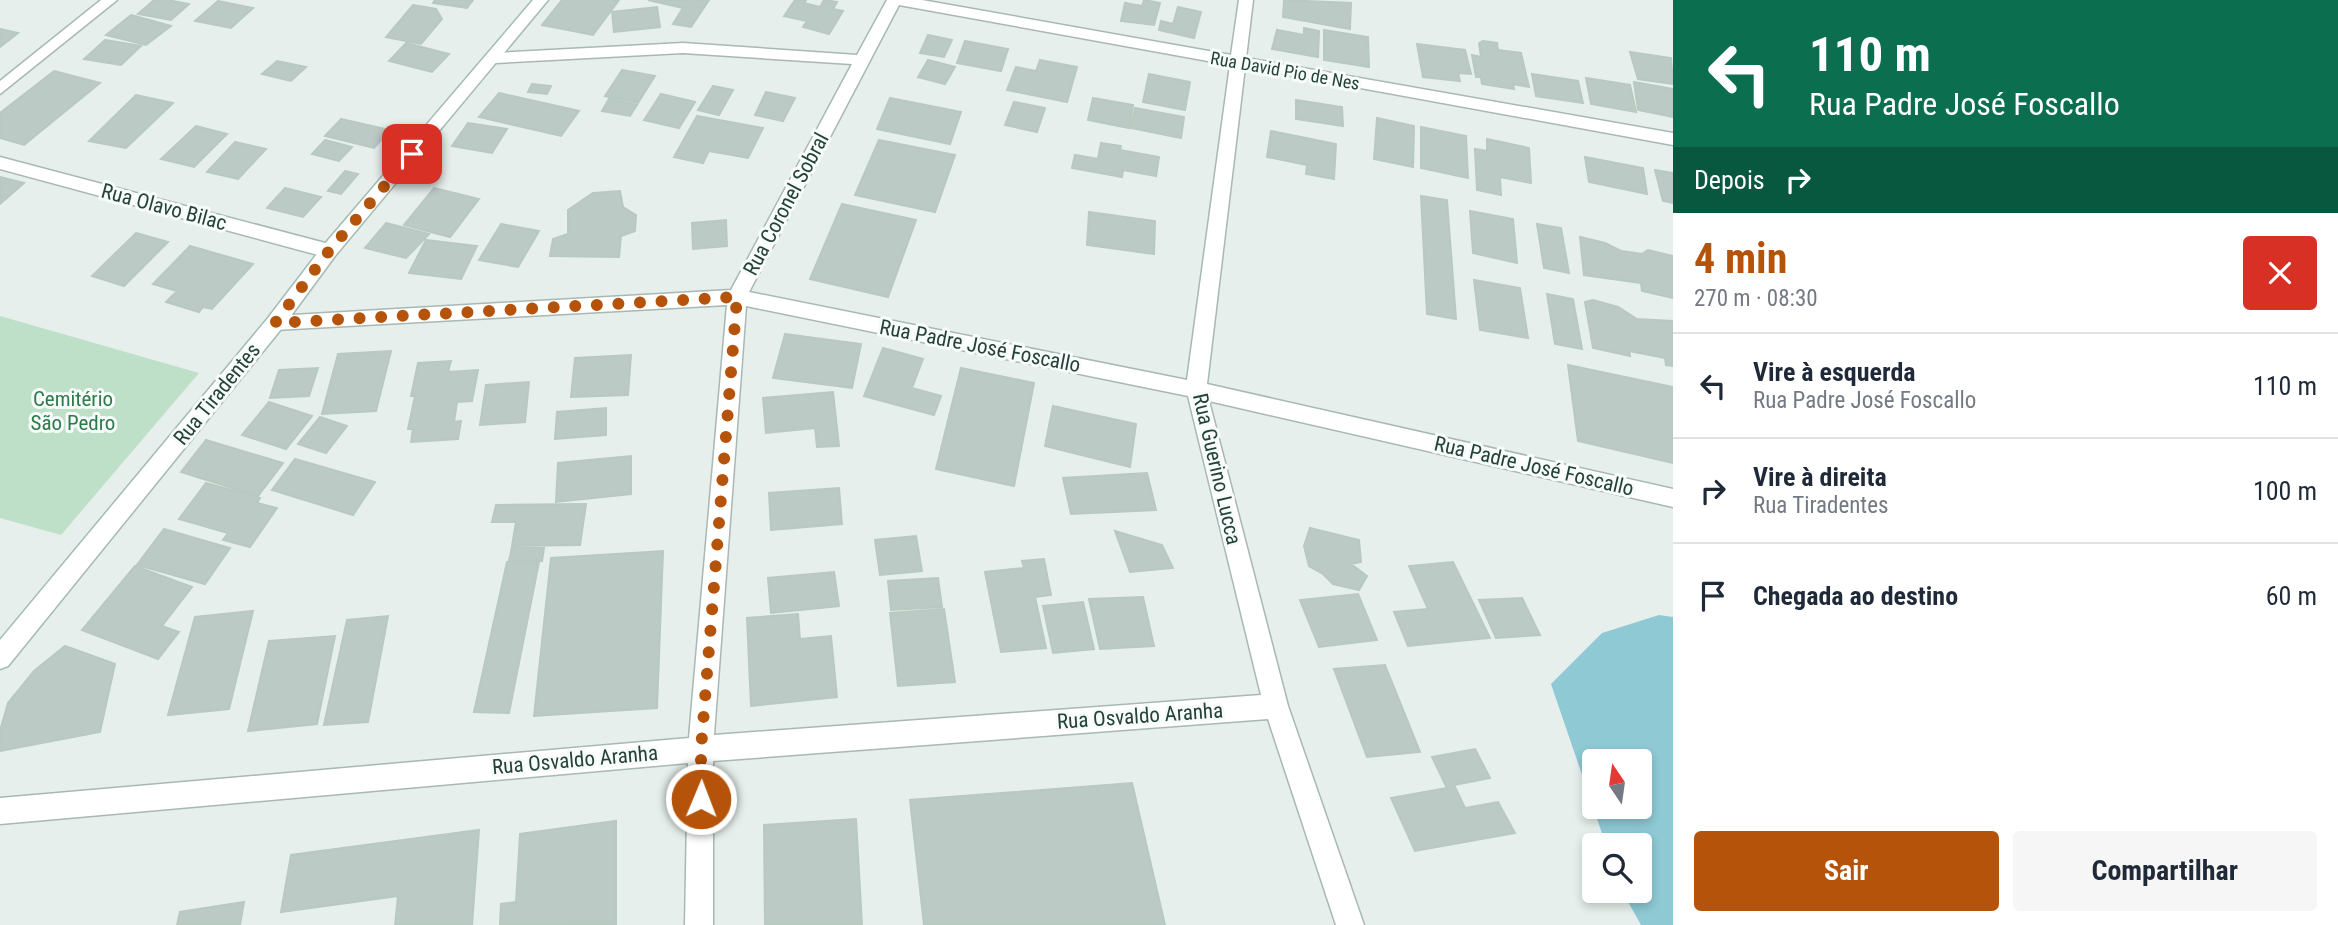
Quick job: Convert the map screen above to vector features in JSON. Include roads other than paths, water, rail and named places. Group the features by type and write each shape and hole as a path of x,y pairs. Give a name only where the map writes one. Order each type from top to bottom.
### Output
{"street":[{"path":"0,89 110,0"},
{"name":"Rua Tiradentes","path":"0,657 275,323 329,251 495,58 541,0"},
{"name":"Rua Coronel Sobral","path":"699,925 701,749 737,297 895,0"},
{"name":"Rua David Pio de Nes","path":"895,0 1240,64 1673,139"},
{"name":"Rua Guerino Lucca","path":"1246,0 1240,64 1196,390 1276,706 1350,925"},
{"path":"495,58 683,48 861,61"},
{"name":"Rua Olavo Bilac","path":"0,163 329,251"},
{"name":"Rua Padre José Foscallo","path":"275,323 737,297 1196,390 1673,498"},
{"name":"Rua Osvaldo Aranha","path":"0,811 701,749 1276,706"}],"water":[{"path":"1659,615 1673,617 1673,925 1641,925 1629,903 1652,903 1652,833 1602,833 1597,819 1652,819 1652,749 1582,749 1582,775 1551,684 1602,633"}],"park label":[{"name":"Cemitério São Pedro","path":"73,411"}]}
